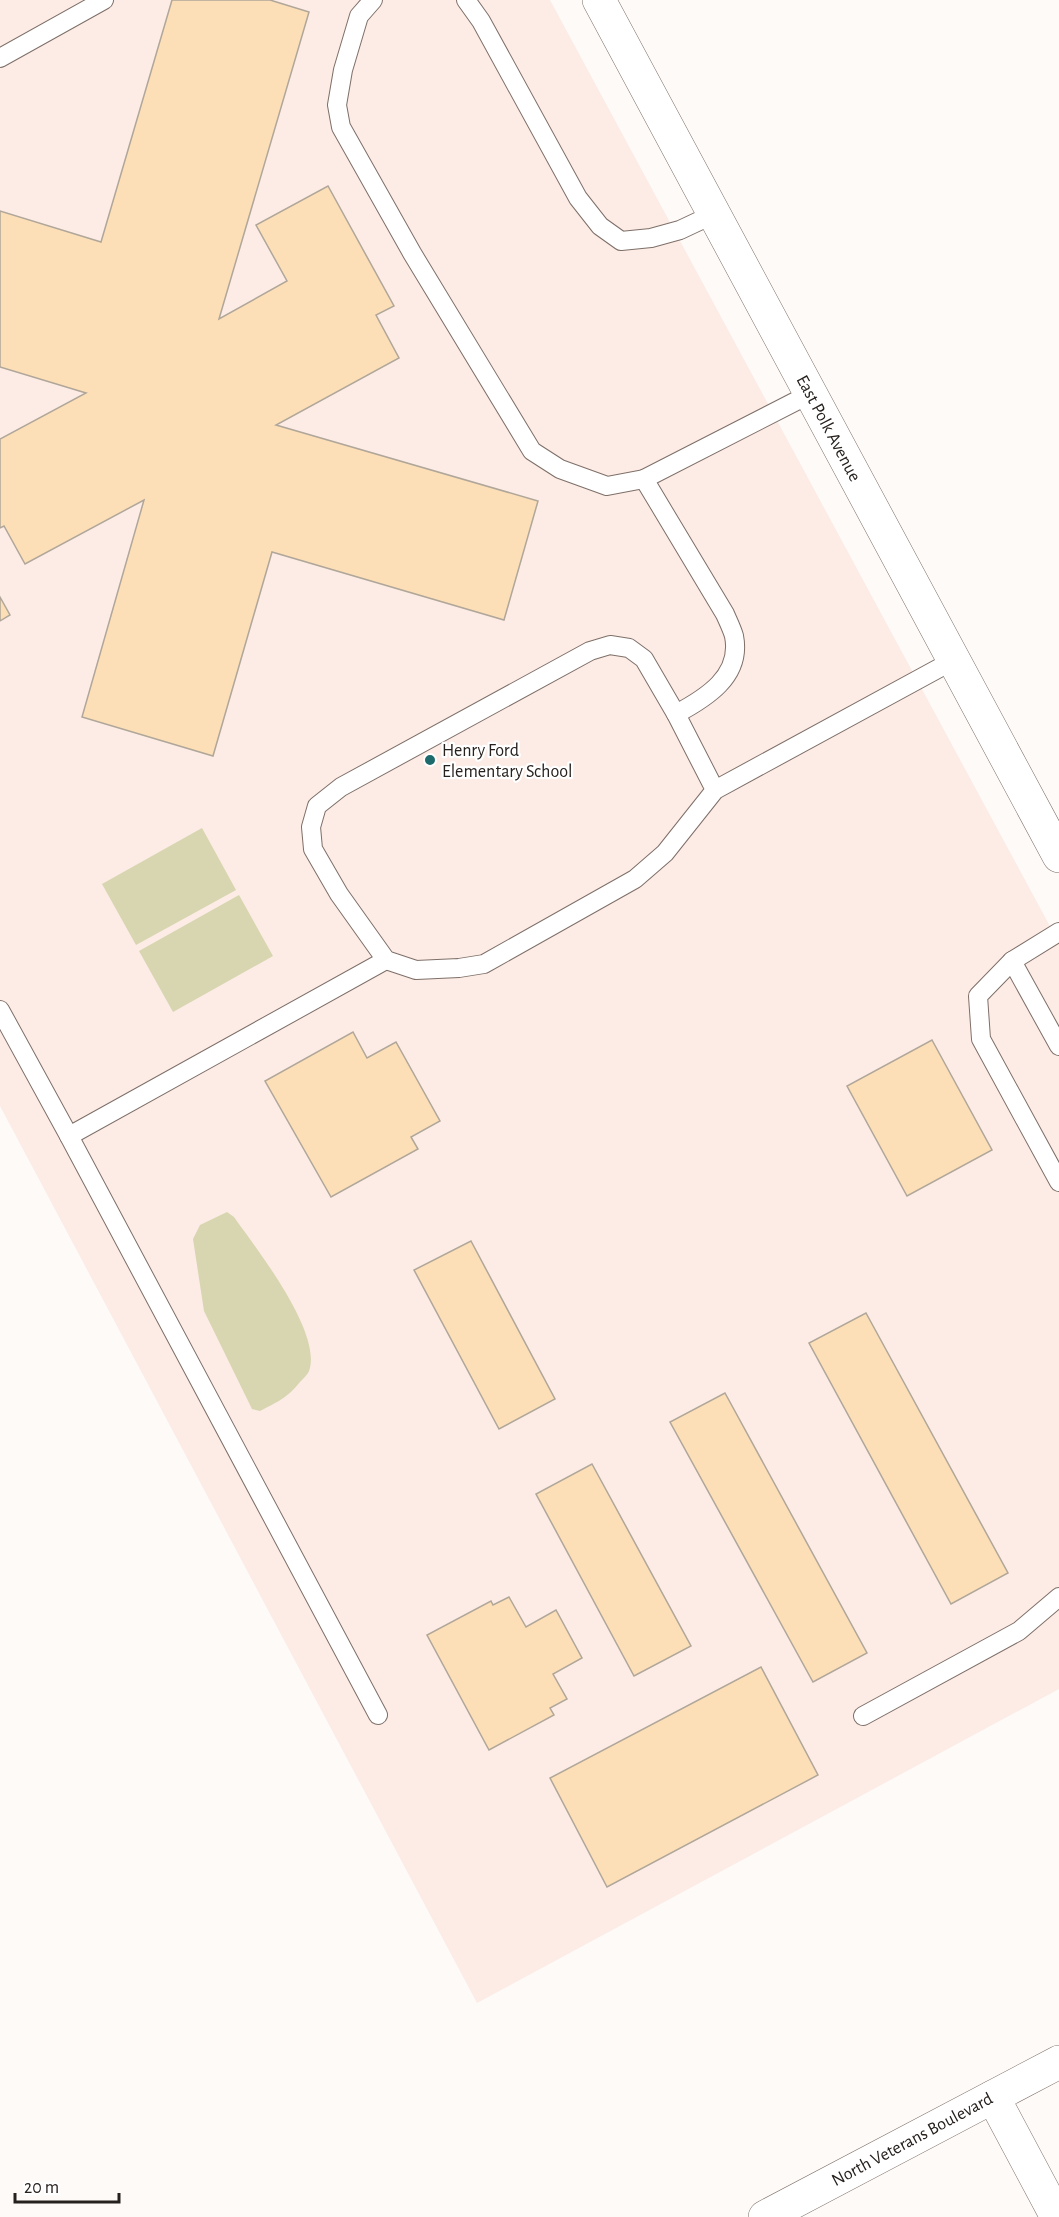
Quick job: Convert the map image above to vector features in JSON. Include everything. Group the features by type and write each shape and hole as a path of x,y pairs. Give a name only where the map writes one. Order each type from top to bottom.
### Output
{"street":[{"name":"East Polk Avenue","path":"599,0 1059,856"},
{"name":"North Veterans Boulevard","path":"765,2217 805,2208 993,2097 1059,2062"},
{"path":"993,2097 1057,2217"}],"lane":[{"path":"0,58 104,0"},
{"path":"373,0 359,16 343,70 337,105 341,128 412,253 532,452 560,469 607,486 644,479 810,394"},
{"path":"466,0 481,21 578,198 600,226 621,241 651,238 680,230 714,214"},
{"path":"644,479 725,614 734,637 733,666 720,684 698,702 676,714"},
{"path":"715,790 676,714 644,659 629,648 610,645 590,651 341,787 317,806 310,827 313,849 339,894 386,960 416,970 484,964 634,879 665,853 715,790 954,660"},
{"path":"1059,932 1012,961 978,996 981,1040 1059,1182"},
{"path":"69,1136 386,960"},
{"path":"1012,961 1059,1046"},
{"path":"0,1010 378,1714"},
{"path":"863,1716 1018,1631 1059,1597"}],"shaded area":[{"path":"0,0 550,0 1059,943 1059,1689 477,2003 0,1106"}],"green space":[{"path":"202,828 236,890 136,945 102,884"},
{"path":"239,895 273,956 173,1012 139,951"},
{"path":"227,1212 234,1217 285,1291 306,1335 311,1355 309,1371 287,1396 260,1411 252,1409 204,1311 193,1239 200,1225"}],"building":[{"path":"172,0 270,0 309,12 219,319 287,281 256,225 328,186 394,306 376,315 399,358 276,425 538,501 504,620 272,552 213,756 82,717 144,500 25,564 4,526 0,528 0,439 86,393 0,367 0,211 101,242"},
{"path":"0,597 10,615 0,621"},
{"path":"353,1032 367,1058 396,1042 440,1121 411,1137 418,1149 331,1197 265,1081"},
{"path":"932,1040 992,1150 907,1196 847,1086"},
{"path":"471,1241 555,1399 499,1429 414,1270"},
{"path":"866,1313 1008,1573 951,1604 809,1343"},
{"path":"725,1393 867,1653 813,1682 670,1422"},
{"path":"592,1464 691,1646 634,1676 536,1494"},
{"path":"509,1597 526,1627 556,1610 582,1658 553,1674 567,1699 550,1708 554,1715 489,1750 427,1635 491,1601 493,1605"},
{"path":"761,1667 818,1775 607,1887 550,1778"}],"place":[{"name":"Henry Ford Elementary School","path":"430,760"}]}
